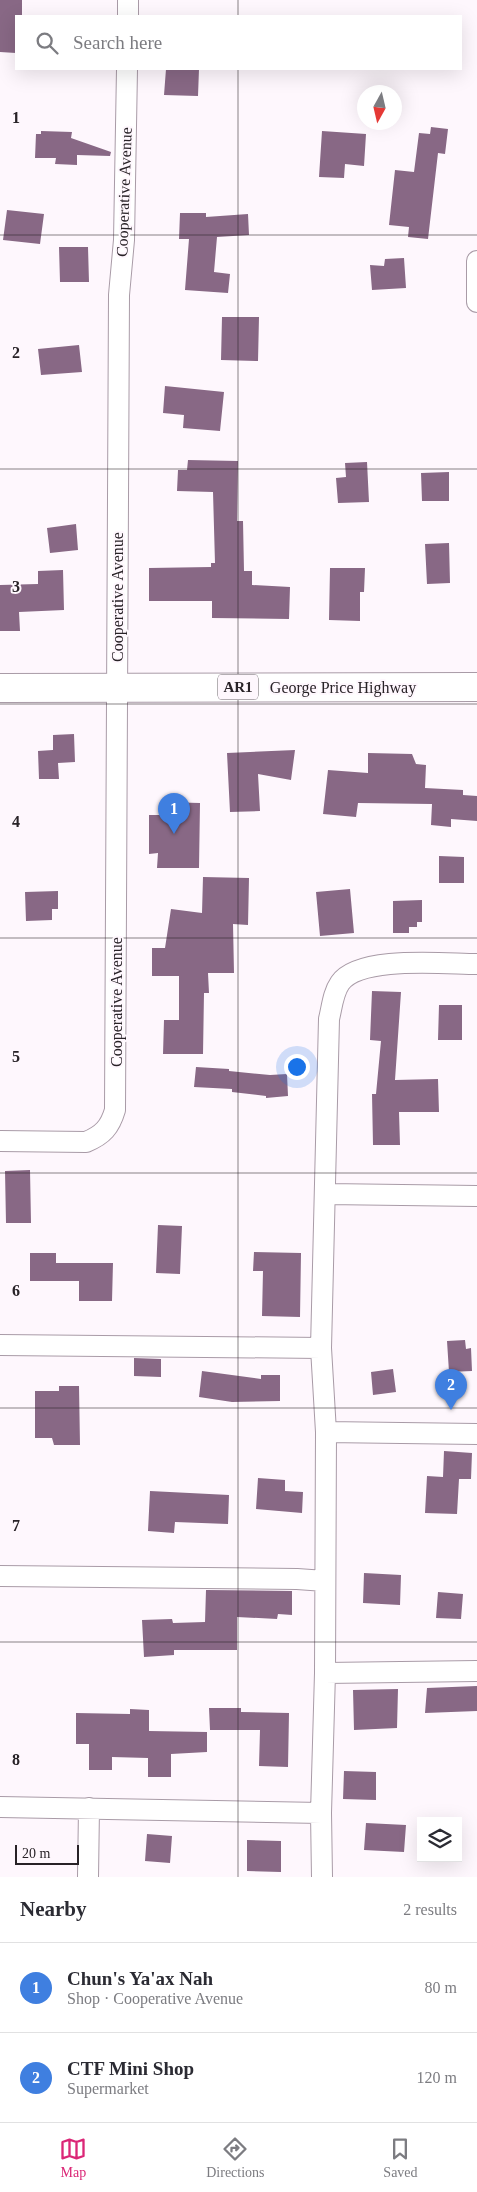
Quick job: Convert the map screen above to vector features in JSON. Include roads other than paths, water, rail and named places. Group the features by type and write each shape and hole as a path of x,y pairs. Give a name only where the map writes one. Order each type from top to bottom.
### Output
{"highway":[{"name":"George Price Highway","path":"0,688 477,687"}],"street":[{"path":"128,0 128,15"},
{"name":"Cooperative Avenue","path":"0,1141 86,1142 99,1137 110,1124 115,1110 120,295 124,240 127,70"},
{"path":"477,261 477,302"},
{"path":"322,1877 321,1813 325,1673 326,1432 322,1348 330,1019 334,997 341,982 354,970 373,965 477,964"},
{"path":"327,1194 477,1196"},
{"path":"0,1345 322,1348"},
{"path":"326,1432 477,1434"},
{"path":"0,1576 297,1579 324,1581"},
{"path":"325,1673 477,1671"},
{"path":"0,1807 321,1813"},
{"path":"88,1877 89,1808"}],"place":[{"name":"Chun's Ya'ax Nah","path":"174,834"},
{"name":"CTF Mini Shop","path":"451,1410"}]}
